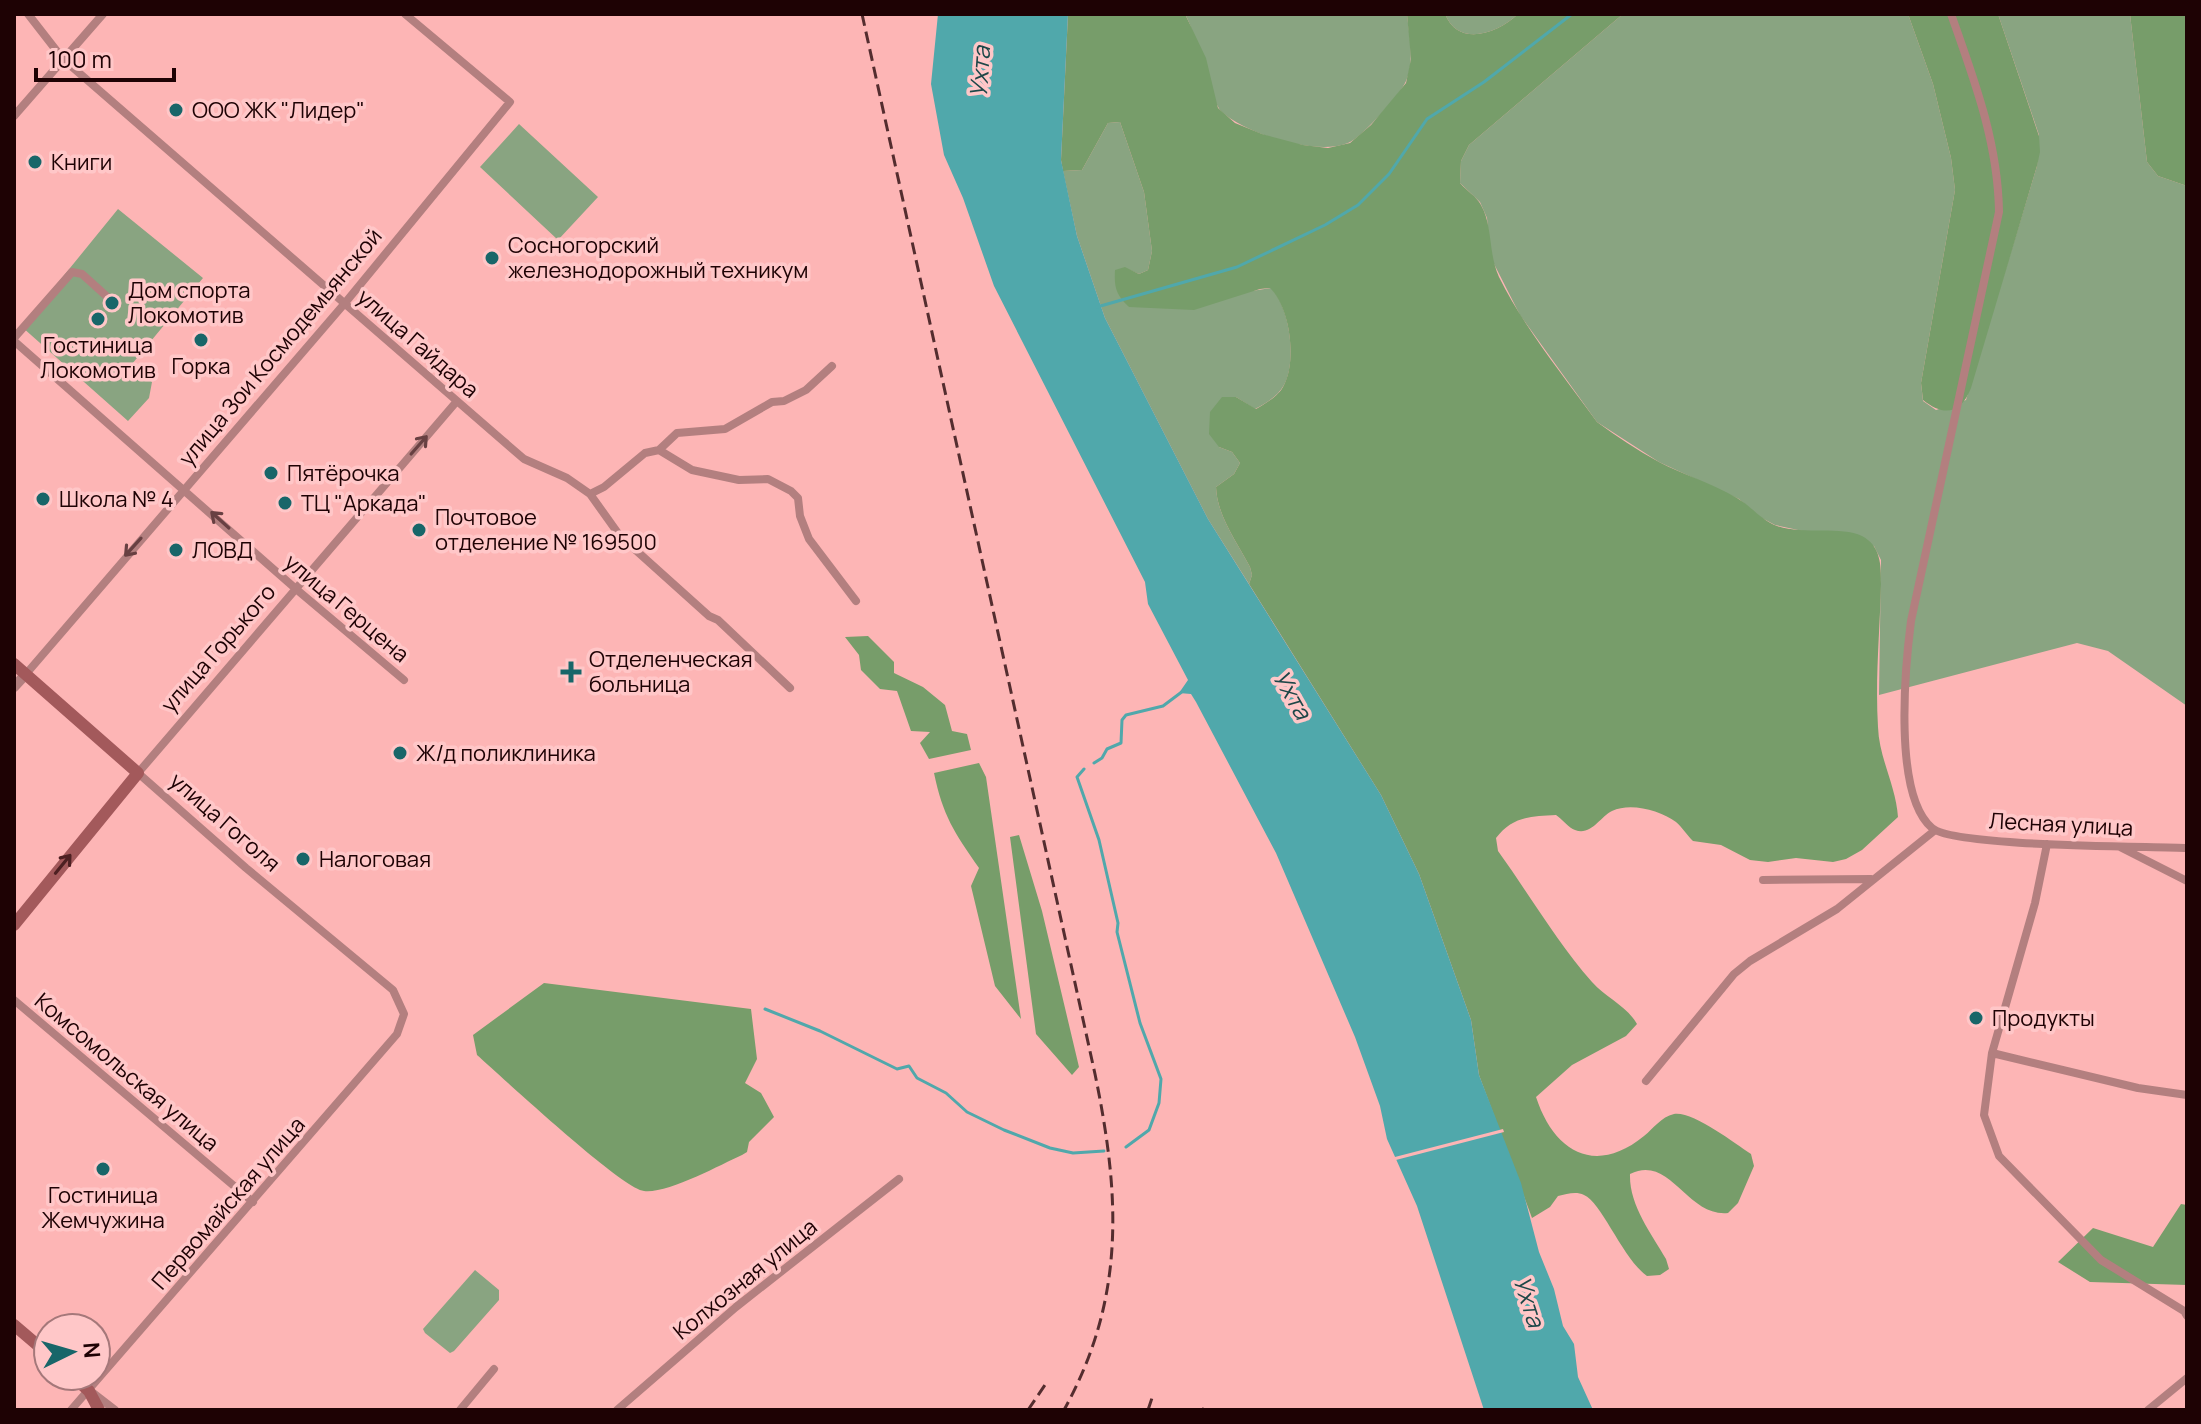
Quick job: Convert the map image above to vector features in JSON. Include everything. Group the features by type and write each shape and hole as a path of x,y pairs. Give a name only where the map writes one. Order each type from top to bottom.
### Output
{"main road":[{"name":"улица Гоголя","path":"14,664 138,773"},
{"name":"улица Горького","path":"14,925 138,773"},
{"path":"14,1325 32,1340"},
{"path":"90,1392 99,1410"}],"street":[{"name":"улица Гайдара","path":"28,14 63,59 524,459 567,478 590,494 620,536 709,616 718,620 790,688"},
{"path":"14,116 103,14"},
{"name":"улица Зои Космодемьянской","path":"14,687 345,303 510,102 405,14"},
{"path":"1646,1081 1734,974 1750,961 1837,909 1934,831 1917,808 1911,789 1905,721 1906,658 1924,555 1999,212 1993,143 1951,14"},
{"path":"14,339 72,272 82,274 113,302"},
{"name":"улица Герцена","path":"14,339 296,589 404,680"},
{"path":"590,494 604,487 645,453 659,450 677,433 725,429 772,402 784,401 806,390 832,366"},
{"name":"улица Горького","path":"138,773 457,401"},
{"path":"659,450 692,470 739,480 768,479 791,491 798,498 800,516 809,539 856,601"},
{"name":"улица Гоголя","path":"138,773 393,990 404,1014"},
{"name":"Лесная улица","path":"1934,831 1952,837 2047,844 2187,848"},
{"path":"2047,844 2035,903 1992,1053 1984,1115 1999,1156 2101,1260 2184,1311 2187,1316"},
{"path":"2115,845 2187,881"},
{"path":"1763,880 1871,879"},
{"name":"Комсомольская улица","path":"14,1000 253,1202"},
{"name":"Первомайская улица","path":"112,1364 397,1034 404,1014"},
{"path":"1992,1053 2138,1088 2187,1095"},
{"name":"Колхозная улица","path":"617,1410 736,1307 899,1179"},
{"path":"460,1410 494,1369"},
{"path":"2148,1410 2187,1378"},
{"name":"Первомайская улица","path":"71,1410 88,1392"},
{"path":"90,1392 115,1410"}],"green space":[{"path":"1068,14 1185,14 1206,58 1218,108 1235,123 1262,134 1328,148 1350,143 1371,125 1406,83 1411,59 1407,14 1445,14 1451,25 1460,31 1479,34 1500,27 1518,14 1623,14 1469,145 1461,161 1460,183 1477,199 1485,213 1499,277 1520,315 1597,422 1659,462 1737,498 1777,526 1853,533 1868,540 1876,551 1881,577 1878,727 1898,817 1862,850 1833,862 1796,858 1768,862 1750,860 1721,845 1693,841 1669,818 1636,807 1612,811 1591,828 1581,831 1573,829 1556,815 1530,817 1508,826 1496,838 1498,851 1567,951 1592,982 1637,1024 1626,1036 1572,1065 1536,1097 1554,1132 1578,1152 1593,1156 1609,1155 1626,1148 1665,1118 1682,1114 1713,1129 1751,1154 1754,1166 1738,1203 1728,1213 1713,1212 1701,1206 1657,1172 1644,1170 1630,1174 1637,1208 1669,1269 1660,1275 1647,1276 1638,1268 1598,1209 1584,1195 1558,1196 1550,1207 1532,1218 1479,1075 1471,1020 1419,874 1381,795 1249,584 1252,575 1250,567 1228,528 1217,498 1216,487 1234,474 1240,463 1232,452 1219,447 1209,434 1210,412 1222,397 1236,397 1256,409 1282,389 1290,362 1287,320 1270,288 1194,310 1129,307 1121,299 1115,270 1125,267 1139,274 1148,270 1152,251 1144,192 1120,122 1108,123 1082,170 1063,171"},
{"path":"1185,14 1407,14 1411,48 1409,73 1389,105 1354,140 1334,146 1300,145 1246,128 1221,111"},
{"path":"1445,14 1518,14 1500,27 1469,34 1451,25"},
{"path":"1623,14 1908,14 1933,84 1951,158 1955,190 1921,383 1923,401 1936,410 1966,400 2037,166 2039,135 1998,14 2130,14 2147,162 2158,176 2187,186 2187,706 2108,651 2077,643 1879,695 1881,560 1874,546 1775,525 1739,499 1659,462 1597,422 1520,315 1491,258 1487,218 1480,202 1460,183 1461,161 1469,145"},
{"path":"1908,14 1998,14 2039,136 2037,166 1971,388 1957,408 1945,411 1923,400 1921,383 1955,190 1951,158 1933,84"},
{"path":"2130,14 2187,14 2187,186 2158,176 2147,162"},
{"path":"1120,122 1144,192 1152,251 1148,270 1139,274 1125,268 1129,307 1271,288 1287,321 1291,349 1284,385 1275,396 1255,409 1236,397 1219,447 1232,452 1240,463 1234,474 1216,487 1224,518 1250,567 1252,575 1249,584 1208,519 1105,318 1077,236 1063,171 1082,170 1108,123"},
{"path":"519,124 598,197 558,240 480,167"},
{"name":"Дом спорта Локомотив","path":"118,209 203,278 132,364 152,382 149,398 128,421 22,327"},
{"path":"868,636 894,662 894,673 923,687 945,705 952,731 967,734 971,750 929,759 920,743 930,732 911,731 897,691 880,689 861,670 859,655 845,637"},
{"path":"979,763 986,777 1021,1019 995,986 971,886 979,868 950,823 934,773"},
{"path":"1019,835 1042,911 1079,1067 1072,1075 1036,1034 1010,837"},
{"path":"544,983 751,1009 757,1059 745,1083 761,1093 774,1117 749,1142 747,1152 721,1165 654,1191 644,1191 631,1185 588,1153 477,1055 473,1035"},
{"path":"2181,1204 2187,1205 2187,1285 2090,1282 2058,1262 2093,1228 2153,1247"},
{"path":"475,1270 499,1290 499,1300 450,1353 423,1329"}],"water":[{"name":"Ухта","path":"938,14 1068,14 1061,160 1077,236 1105,318 1208,519 1381,795 1419,874 1471,1020 1479,1075 1521,1183 1563,1326 1574,1344 1578,1377 1593,1410 1484,1410 1417,1206 1387,1139 1380,1106 1355,1037 1276,853 1196,702 1191,694 1179,693 1188,680 1148,604 1145,582 994,286 963,198 944,155 931,84"}],"pier":[{"path":"1503,1129 1504,1132 1392,1161 1391,1158"}],"waterway":[{"path":"1097,307 1237,267 1325,225 1358,205 1389,174 1427,119 1484,82 1572,14"},
{"path":"1094,763 1102,758 1107,749 1121,743 1122,720 1126,715 1163,706 1183,691"},
{"path":"1084,769 1077,777 1099,840 1118,923 1117,932 1140,1023 1161,1079 1159,1103 1149,1130 1126,1147"},
{"path":"765,1009 820,1031 897,1069 909,1066 917,1078 946,1093 967,1112 1004,1130 1050,1148 1073,1153 1104,1151"}],"railway":[{"path":"862,14 1103,1119 1113,1204 1108,1286 1099,1327 1064,1410"},
{"path":"1028,1410 1047,1382"},
{"path":"1148,1410 1152,1398"}],"place":[{"name":"ООО ЖК \"Лидер\"","path":"176,110"},
{"name":"Книги","path":"35,162"},
{"name":"Сосногорский железнодорожный техникум","path":"492,258"},
{"name":"Дом спорта Локомотив","path":"112,303"},
{"name":"Гостиница Локомотив","path":"98,319"},
{"name":"Горка","path":"201,340"},
{"name":"Пятёрочка","path":"271,473"},
{"name":"Школа № 4","path":"43,499"},
{"name":"ТЦ \"Аркада\"","path":"285,503"},
{"name":"Почтовое отделение № 169500","path":"419,530"},
{"name":"ЛОВД","path":"176,550"},
{"name":"Отделенческая больница","path":"571,672"},
{"name":"Ж/д поликлиника","path":"400,753"},
{"name":"Налоговая","path":"303,859"},
{"name":"Продукты","path":"1976,1018"},
{"name":"Гостиница Жемчужина","path":"103,1169"}]}
